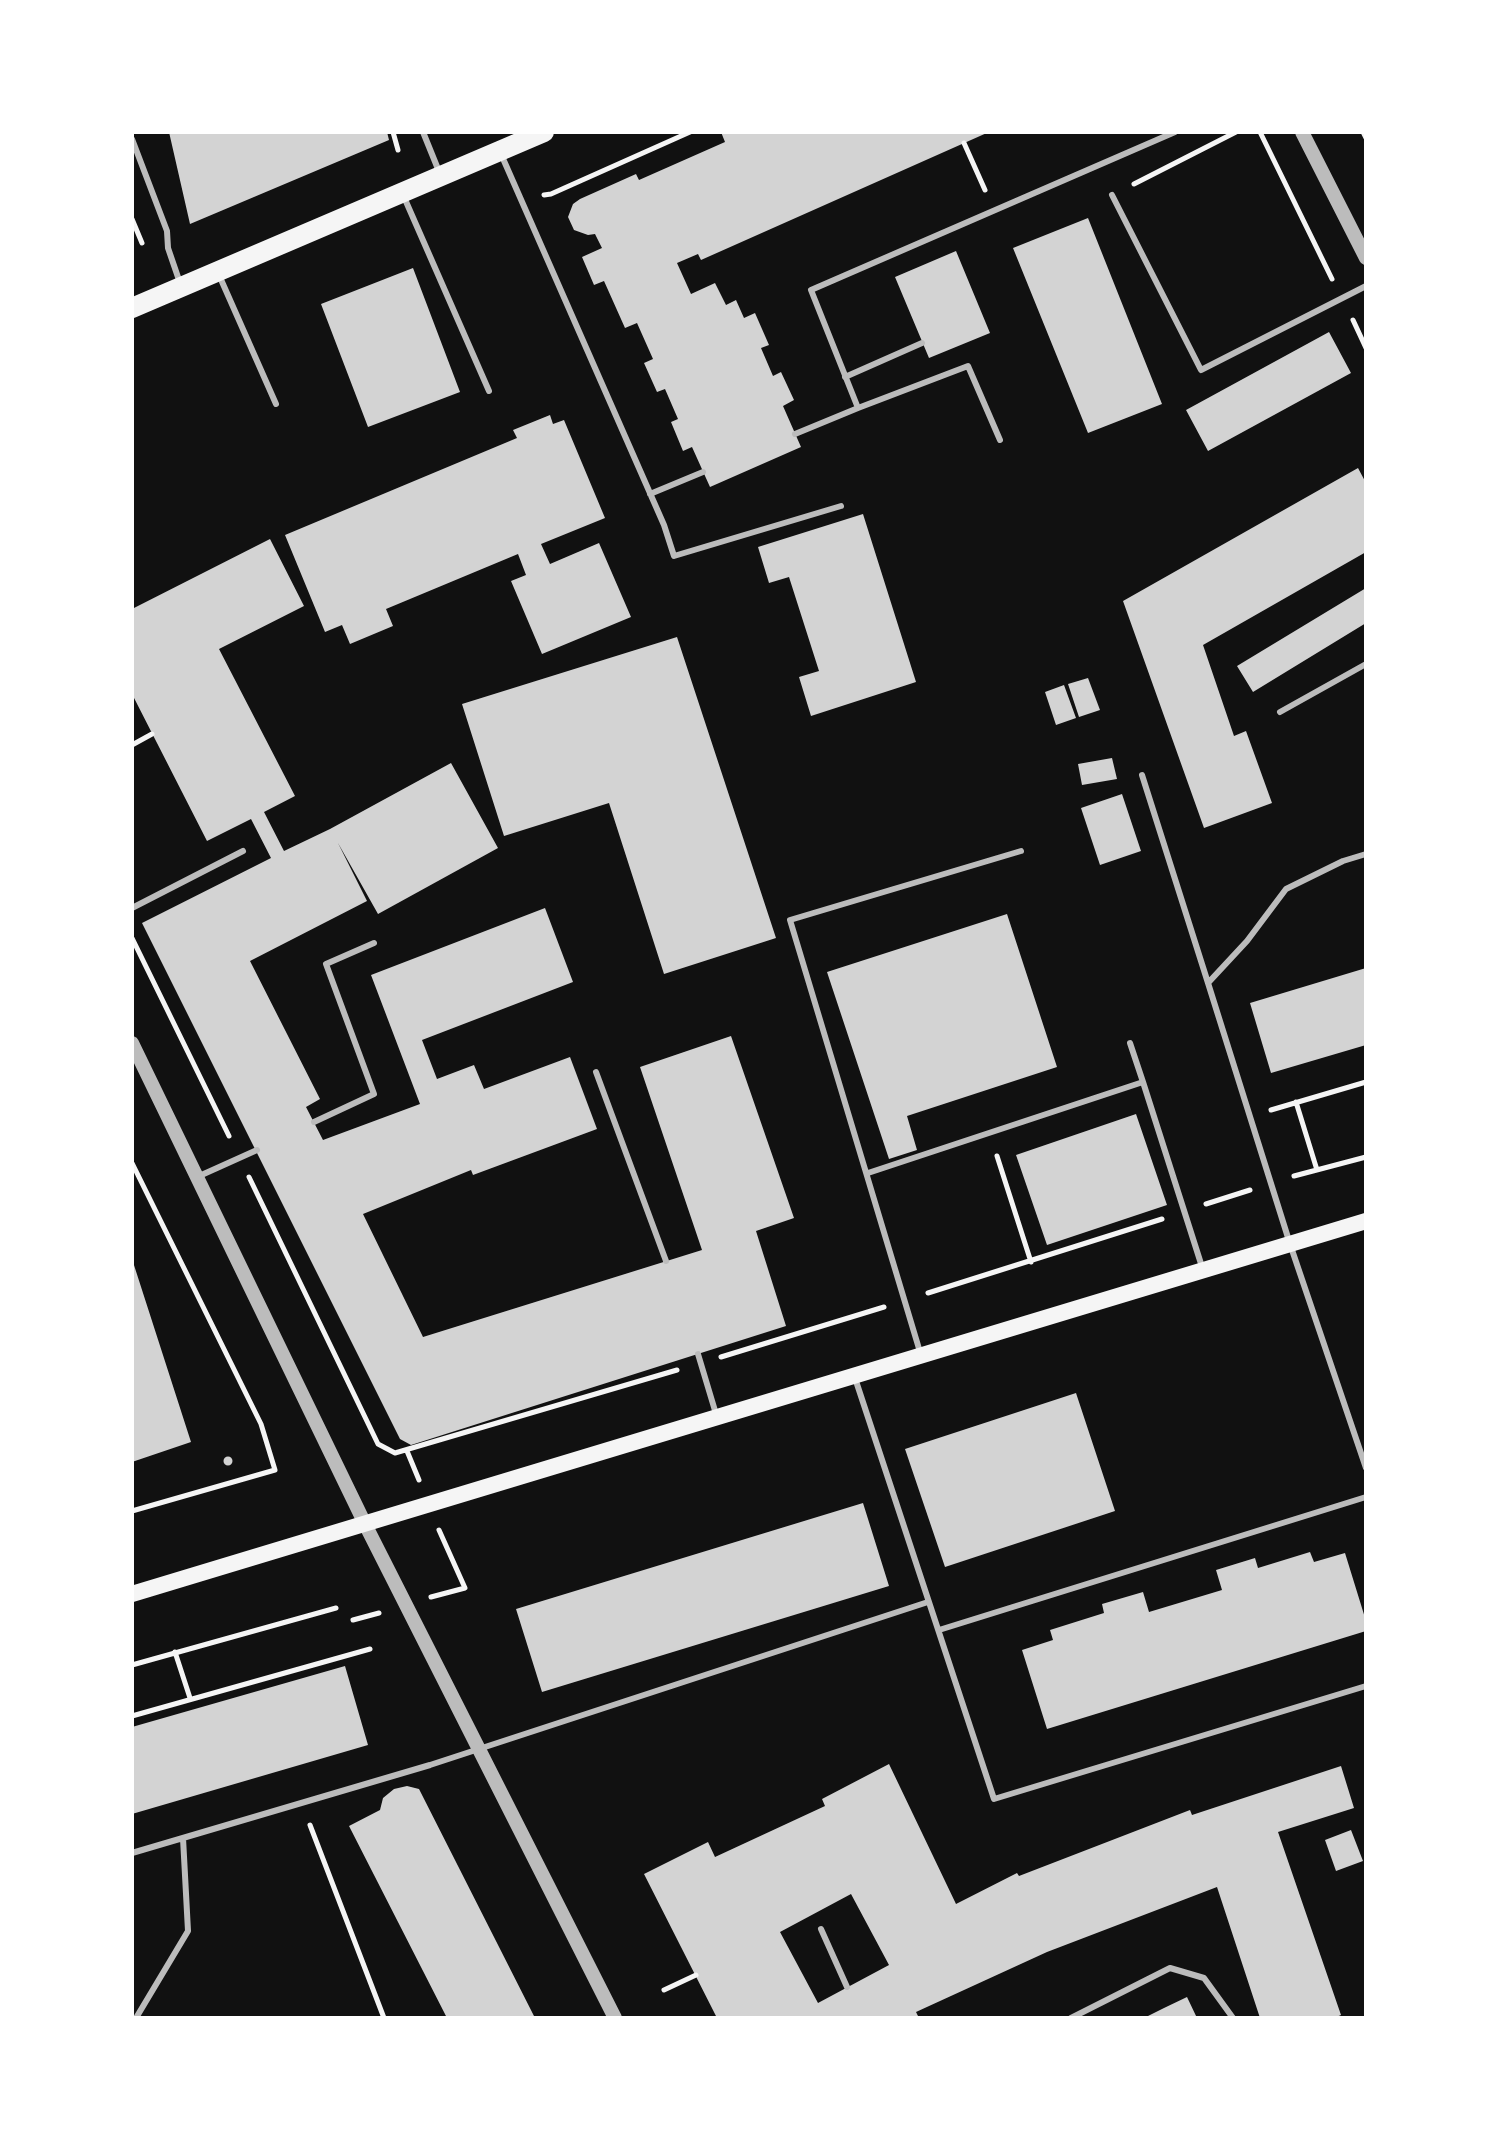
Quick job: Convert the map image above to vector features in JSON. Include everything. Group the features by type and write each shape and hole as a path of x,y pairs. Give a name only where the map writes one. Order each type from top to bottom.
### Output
{"main road":[{"path":"132,308 544,132"},
{"path":"132,1594 1366,1221"}],"street":[{"path":"1302,132 1366,258"},
{"path":"132,1043 365,1524 615,2018"}],"lane":[{"path":"423,132 441,177"},
{"path":"858,408 811,290 1175,132"},
{"path":"132,139 167,231 168,248 181,286"},
{"path":"499,151 650,494 674,556 841,506"},
{"path":"403,194 489,391"},
{"path":"1112,195 1201,370 1366,286"},
{"path":"218,271 276,404"},
{"path":"845,377 922,343"},
{"path":"795,434 968,366 1000,440"},
{"path":"650,494 703,472"},
{"path":"1280,712 1366,664"},
{"path":"1142,775 1290,1244 1366,1468"},
{"path":"132,908 243,851"},
{"path":"921,1355 790,920 1021,851"},
{"path":"1208,983 1247,941 1286,889 1343,861 1366,854"},
{"path":"314,1122 374,1094 326,964 374,943"},
{"path":"1130,1043 1203,1270"},
{"path":"596,1072 666,1261"},
{"path":"868,1173 1143,1082"},
{"path":"197,1177 257,1150"},
{"path":"698,1354 717,1417"},
{"path":"854,1376 994,1799 1366,1686"},
{"path":"939,1630 1366,1497"},
{"path":"132,1853 479,1749 928,1602"},
{"path":"136,2018 188,1931 183,1838"},
{"path":"821,1929 847,1987"},
{"path":"1071,2018 1170,1968 1204,1978 1233,2018"}],"path":[{"path":"393,132 398,150"},
{"path":"551,194 690,132"},
{"path":"1112,195 1236,132"},
{"path":"1260,132 1366,348"},
{"path":"1363,132 1366,138"},
{"path":"964,143 994,211"},
{"path":"132,219 146,256"},
{"path":"132,745 152,734"},
{"path":"132,938 378,1444 395,1453 407,1451"},
{"path":"1251,1116 1366,1082"},
{"path":"1296,1102 1317,1170"},
{"path":"989,1133 1031,1262"},
{"path":"132,1163 261,1424 275,1470 132,1511"},
{"path":"428,1503 465,1588"},
{"path":"132,1665 336,1608"},
{"path":"132,1716 370,1649"},
{"path":"175,1652 190,1698"},
{"path":"301,1803 384,2018"},
{"path":"664,1990 696,1975"}],"building":[{"path":"169,132 387,132 389,140 190,224"},
{"path":"721,132 989,132 701,260 698,254 677,263 691,294 715,283 726,305 736,300 744,318 755,313 769,345 761,348 773,376 781,372 794,400 783,406 801,447 710,487 692,447 683,451 671,422 678,419 665,389 657,392 644,363 653,359 637,323 625,328 604,281 594,285 582,257 602,248 595,234 574,230 568,217 573,204 580,199 636,174 639,180 725,142"},
{"path":"1088,218 1162,404 1088,433 1013,248"},
{"path":"956,251 990,333 929,358 895,277"},
{"path":"413,268 460,392 368,427 321,304"},
{"path":"1329,332 1351,373 1208,451 1186,410"},
{"path":"550,415 553,424 564,420 605,518 541,544 550,564 599,543 631,617 542,654 511,581 526,575 518,554 386,609 393,626 350,644 342,625 325,632 285,535 517,438 513,430"},
{"path":"1358,468 1366,483 1366,552 1203,645 1234,736 1246,731 1272,803 1204,828 1123,601"},
{"path":"863,514 916,682 811,716 799,677 819,671 789,577 769,583 758,547"},
{"path":"270,539 304,606 219,649 295,796 264,812 284,851 451,763 498,848 378,914 338,843 367,901 250,961 320,1099 306,1107 323,1140 420,1104 371,975 545,908 573,982 422,1040 437,1079 474,1065 484,1089 570,1057 597,1129 473,1175 471,1170 363,1214 423,1337 702,1250 640,1067 731,1036 794,1218 756,1231 786,1326 411,1445 400,1439 142,923 271,858 251,819 207,841 132,694 132,609"},
{"path":"1366,588 1366,623 1253,692 1237,666"},
{"path":"677,637 776,938 664,974 609,803 504,836 462,704"},
{"path":"1088,678 1100,710 1079,717 1068,684"},
{"path":"1064,685 1076,718 1056,725 1045,692"},
{"path":"1112,758 1117,779 1082,785 1078,764"},
{"path":"1122,794 1141,851 1100,865 1081,808"},
{"path":"1007,914 1057,1067 907,1116 917,1150 889,1159 827,972"},
{"path":"1366,968 1366,1045 1271,1073 1250,1003"},
{"path":"1136,1114 1167,1205 1047,1245 1016,1155"},
{"path":"132,1263 191,1442 132,1462"},
{"path":"1076,1393 1115,1511 945,1567 905,1449"},
{"path":"228,1457 232,1461 228,1465 224,1461"},
{"path":"863,1503 889,1586 542,1692 516,1609"},
{"path":"1310,1552 1314,1562 1345,1553 1366,1621 1366,1631 1047,1729 1022,1650 1053,1640 1050,1630 1104,1613 1102,1604 1143,1592 1149,1612 1222,1590 1216,1570 1255,1558 1258,1568"},
{"path":"345,1666 368,1745 132,1814 132,1727"},
{"path":"889,1764 956,1904 1017,1873 1019,1876 1190,1810 1192,1815 1341,1766 1354,1808 1278,1832 1341,2015 1334,2018 1260,2018 1217,1887 1047,1952 916,2012 919,2018 717,2018 644,1874 708,1842 715,1857 825,1806 822,1799","holes":["851,1894 889,1965 818,2003 780,1932"]},
{"path":"407,1786 419,1789 535,2018 447,2018 349,1826 380,1810 383,1798 394,1789"},
{"path":"1351,1830 1363,1861 1336,1871 1325,1840"},
{"path":"1187,1997 1197,2018 1144,2018 1164,2008"}]}
